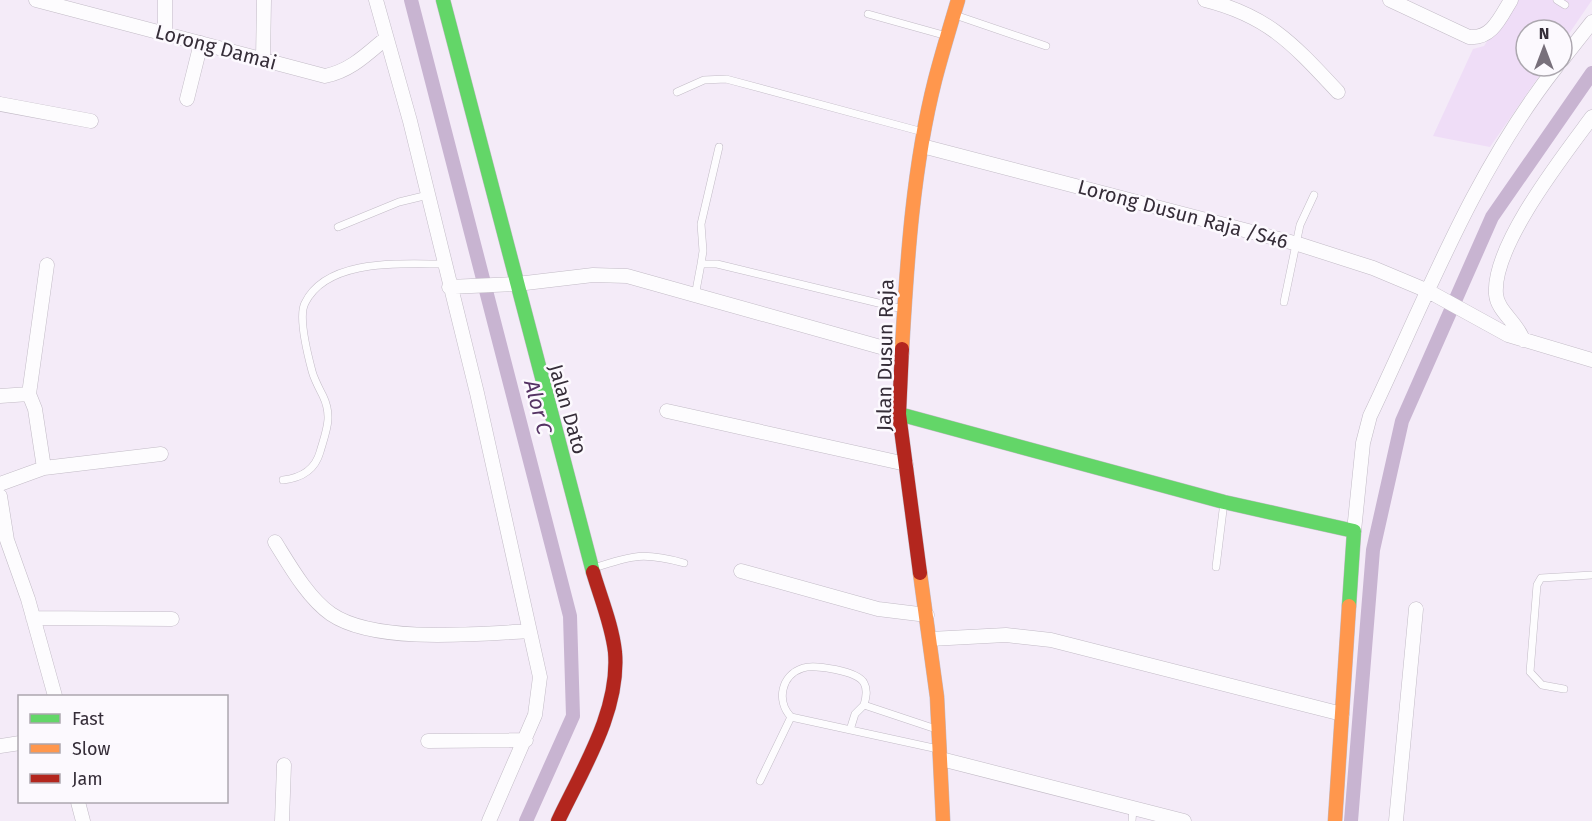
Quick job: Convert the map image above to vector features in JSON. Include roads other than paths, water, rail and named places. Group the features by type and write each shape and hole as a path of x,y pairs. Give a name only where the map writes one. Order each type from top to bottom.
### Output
{"street":[{"name":"Lorong Damai","path":"36,0 326,76 339,73 356,64 385,39"},
{"path":"165,0 165,33"},
{"path":"263,59 264,0"},
{"path":"375,0 410,121 443,264 453,286 529,631 538,661 540,686 535,715 489,821"},
{"name":"Jalan Dato","path":"443,0 525,328 591,568 613,635 614,681 598,731 558,821"},
{"name":"Jalan Dusun Raja","path":"943,821 941,754 930,639 899,414 904,309 923,139 957,0"},
{"path":"1205,0 1259,19 1290,41 1338,92"},
{"path":"1390,0 1468,37 1478,38 1488,34 1496,25 1511,0"},
{"path":"1574,45 1592,22"},
{"path":"187,99 201,43"},
{"path":"1335,821 1354,531 1363,443 1371,416 1433,294 1494,156 1545,78"},
{"path":"0,104 91,121"},
{"path":"1523,340 1520,330 1498,304 1495,292 1498,277 1527,210 1592,117"},
{"name":"Lorong Dusun Raja /S46","path":"923,139 1298,244 1401,278 1478,320 1523,340 1592,360"},
{"path":"44,468 35,409 29,394 43,308 47,264"},
{"path":"453,286 515,284 593,275 627,276 902,353"},
{"path":"0,396 29,394"},
{"path":"667,411 906,464"},
{"path":"899,414 1224,502 1354,531"},
{"path":"0,484 44,468 161,454"},
{"path":"0,496 8,540 55,695"},
{"path":"276,542 312,595 331,614 352,624 374,631 421,635 529,631"},
{"path":"741,571 869,607 927,615"},
{"path":"1396,821 1416,609"},
{"path":"33,618 172,619"},
{"path":"930,639 1006,635 1051,640 1342,714"},
{"path":"428,741 526,740"},
{"path":"0,746 18,743"},
{"path":"941,754 1133,815 1184,821"},
{"path":"282,821 284,765"},
{"path":"78,803 83,821"}],"lane":[{"path":"1557,0 1565,5"},
{"path":"868,14 947,36"},
{"path":"953,14 1046,46"},
{"path":"677,92 704,80 726,79 923,139"},
{"path":"695,296 703,251 701,224 719,147"},
{"path":"339,227 399,202 428,195"},
{"path":"1284,302 1304,215 1314,195"},
{"path":"283,480 297,478 316,464 330,419 327,403 312,373 302,318 304,303 324,282 344,272 390,264 443,264"},
{"path":"701,264 717,264 904,309"},
{"path":"1216,567 1224,502"},
{"path":"591,568 640,555 655,555 684,563"},
{"path":"1564,689 1542,685 1530,672 1538,585 1541,578 1550,576 1592,575"},
{"path":"850,730 854,717 864,705 866,687 861,679 839,671 804,667 794,672 783,687 783,705 791,717 941,754"},
{"path":"864,705 939,730"},
{"path":"760,781 791,717"}],"waterway":[{"name":"Alor C","path":"411,0 570,616 573,716 526,821"},
{"path":"1351,821 1373,550 1402,421 1492,217 1592,73"}]}
